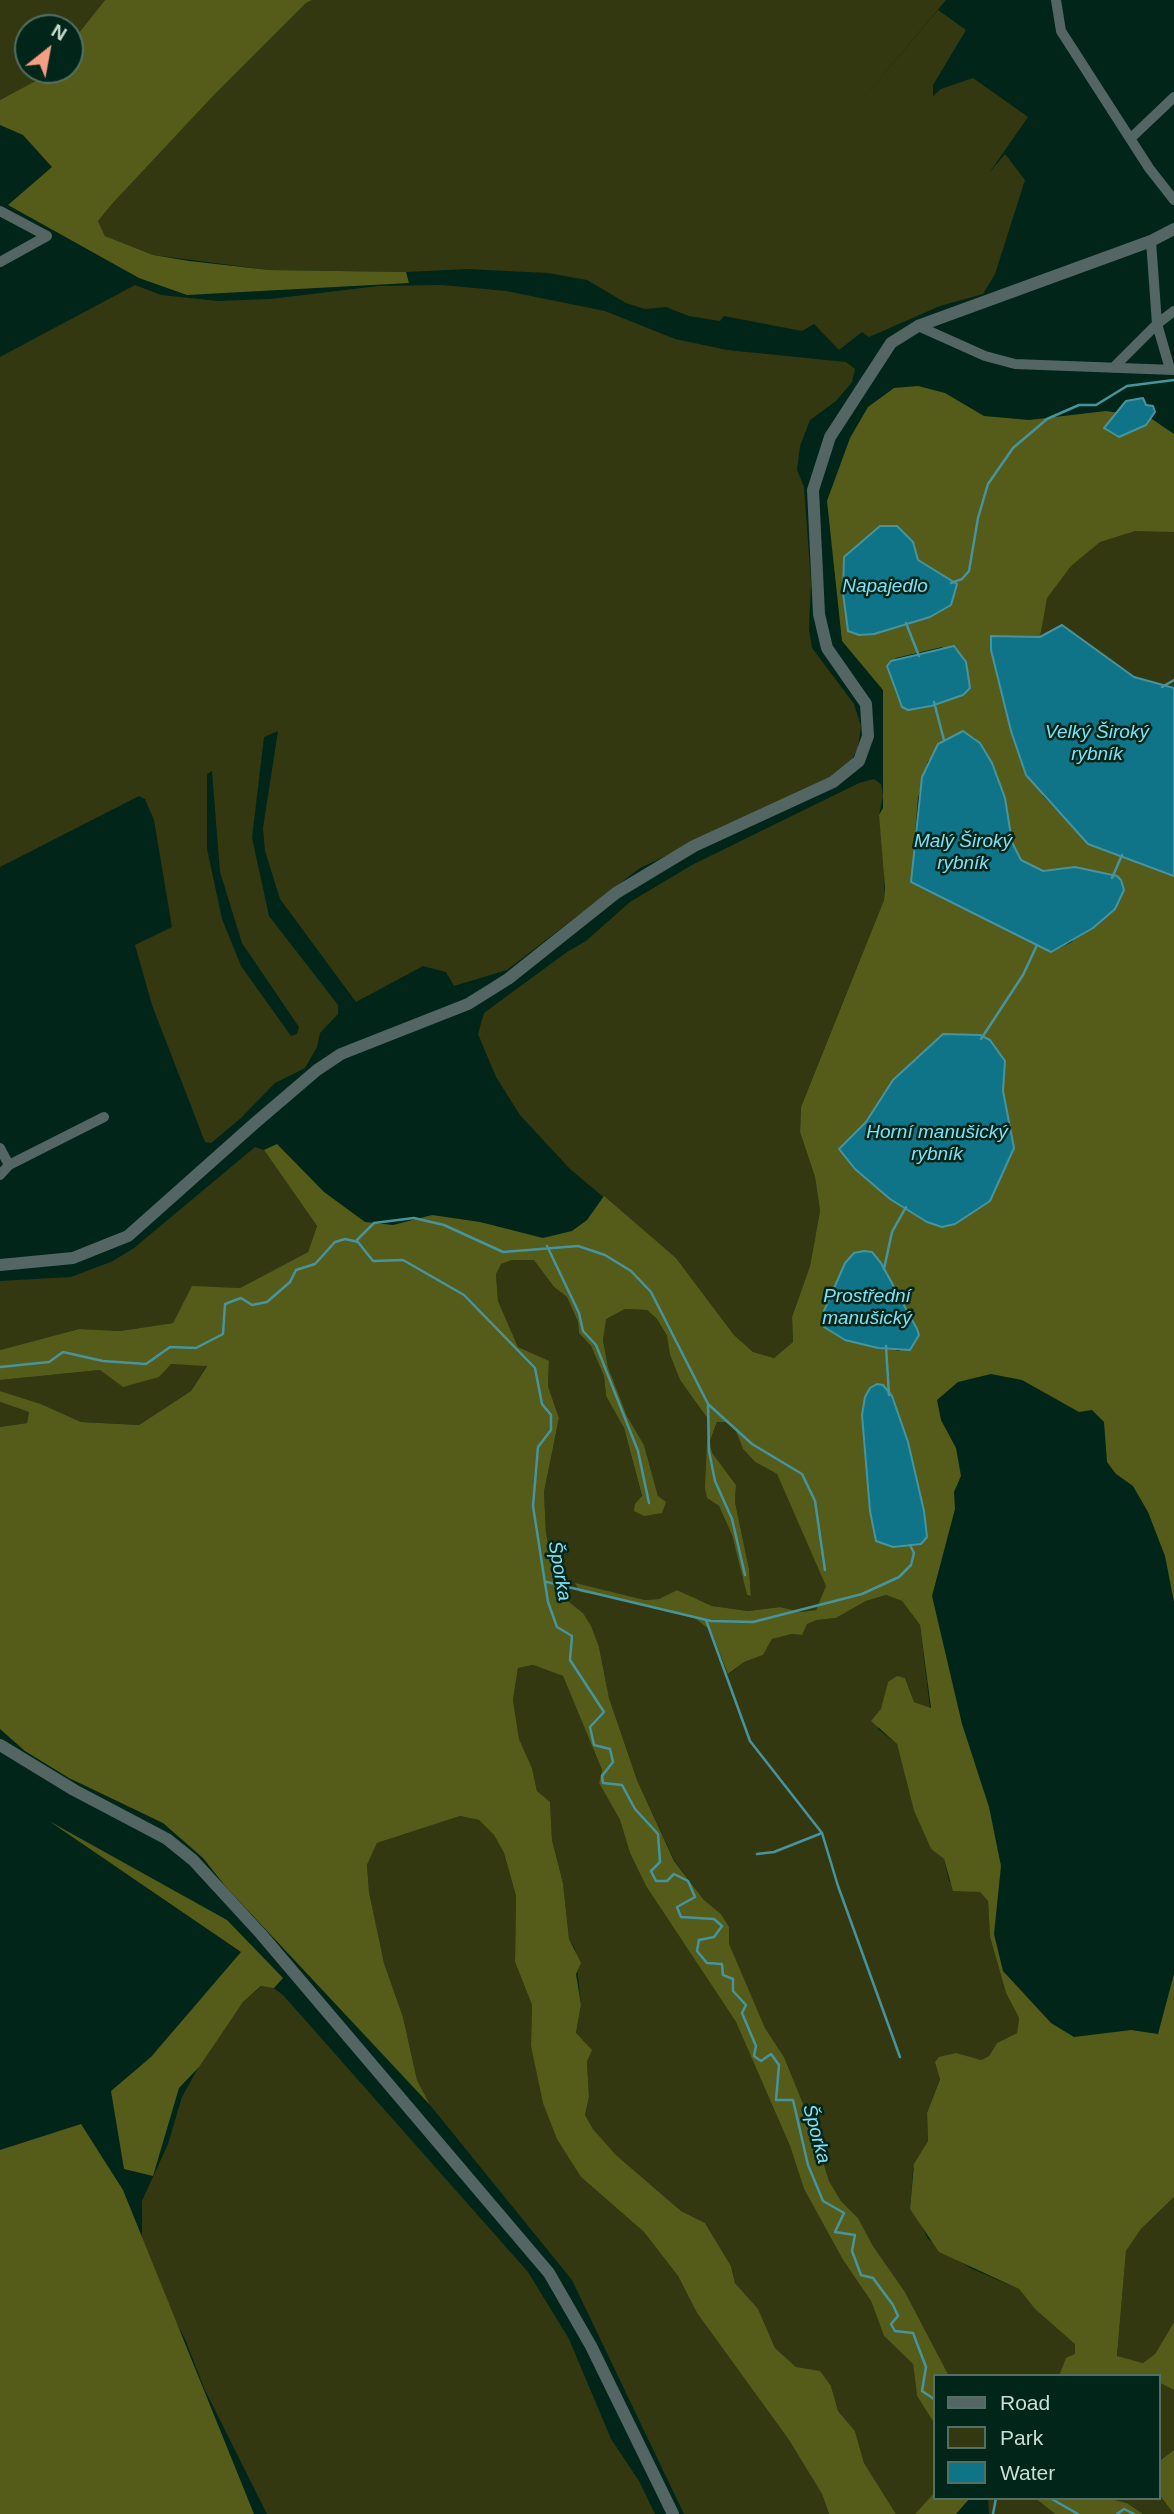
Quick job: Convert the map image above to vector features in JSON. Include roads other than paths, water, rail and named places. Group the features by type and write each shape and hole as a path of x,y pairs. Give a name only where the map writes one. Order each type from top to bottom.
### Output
{"street":[{"path":"1056,0 1062,31 1174,200"},
{"path":"1131,138 1174,97"},
{"path":"0,211 47,236 0,262"},
{"path":"0,1265 73,1258 128,1237 255,1123 333,1060 468,1004 508,979 616,893 694,846 833,782 859,761 868,736 866,704 827,648 822,625 813,490 830,437 891,343 918,326 1152,241 1174,229"},
{"path":"918,326 985,356 1015,364 1172,370 1157,324 1152,241"},
{"path":"1113,368 1157,324 1174,312"},
{"path":"0,1175 9,1165 104,1117"},
{"path":"0,1148 9,1165"},
{"path":"0,1745 74,1790 167,1839 194,1860 270,1944 549,2273 591,2346 673,2514"}],"water":[{"path":"1143,398 1146,405 1153,406 1155,412 1146,425 1119,437 1104,428 1126,401"},
{"name":"Napajedlo","path":"880,526 897,526 913,542 918,560 957,584 951,605 930,617 874,634 859,635 848,631 843,593 844,557"},
{"name":"Velký Široký rybník","path":"1062,625 1134,677 1174,688 1174,876 1088,844 1026,775 1011,731 991,650 991,636 1040,637"},
{"path":"954,646 966,662 970,688 963,695 931,706 908,710 902,707 887,666 891,661"},
{"name":"Malý Široký rybník","path":"963,731 980,743 992,763 1005,798 1012,842 1021,860 1043,871 1075,867 1117,876 1121,880 1124,890 1115,909 1093,928 1051,952 911,882 922,777 938,744"},
{"name":"Horní manušický rybník","path":"943,1034 980,1035 990,1040 1005,1061 1003,1091 1014,1148 990,1201 955,1224 942,1227 927,1222 890,1199 855,1169 839,1149 866,1122 893,1080"},
{"name":"Prostřední manušický","path":"872,1252 881,1263 917,1329 919,1335 910,1350 878,1348 845,1340 824,1327 824,1311 845,1263 854,1253"},
{"path":"877,1384 883,1385 892,1396 908,1442 924,1511 927,1537 921,1544 893,1547 876,1541 870,1511 862,1415 865,1397 870,1388"}],"waterway":[{"path":"951,583 962,579 969,571 978,518 988,484 1013,448 1047,419 1079,405 1096,405 1127,386 1174,380"},
{"path":"906,623 919,656"},
{"path":"1162,687 1174,680"},
{"path":"934,702 944,740"},
{"path":"1112,878 1122,855"},
{"path":"981,1039 1023,975 1037,945"},
{"path":"884,1269 892,1232 906,1207"},
{"path":"356,1241 374,1223 414,1218 444,1225 503,1252 578,1246 605,1255 631,1271 651,1292 708,1404 752,1444 802,1474 815,1501 825,1570"},
{"name":"Šporka","path":"0,1367 49,1362 63,1352 103,1361 146,1364 170,1347 196,1348 223,1334 225,1304 241,1298 252,1305 267,1302 290,1282 296,1270 315,1264 335,1242 345,1239 358,1242 373,1261 403,1260 464,1295 535,1368 542,1404 551,1415 551,1430 538,1447 533,1506 548,1602 557,1627 572,1636 570,1660 604,1712 590,1727 594,1745 610,1749 613,1762 602,1776 603,1783 622,1785 635,1809 658,1834 660,1862 651,1871 656,1881 667,1881 674,1874 688,1881 695,1897 677,1907 681,1917 714,1919 722,1926 714,1937 699,1940 697,1951 707,1963 722,1964 723,1975 733,1979 733,1991 746,2005 742,2013 756,2046 754,2056 761,2061 771,2054 779,2065 776,2100 793,2100 808,2165 823,2201 844,2213 835,2232 855,2235 852,2251 861,2275 873,2278 893,2305 898,2316 891,2324 895,2331 913,2333 926,2367 922,2391 932,2398"},
{"path":"547,1246 579,1313 583,1331 596,1345 638,1451 649,1503"},
{"path":"886,1346 889,1395"},
{"path":"708,1404 709,1451 715,1481 732,1519 745,1575"},
{"path":"547,1582 711,1621 753,1622 862,1594 899,1577 911,1565 914,1553 910,1545"},
{"path":"706,1620 750,1741 822,1833 838,1886 900,2057"},
{"path":"757,1854 774,1852 822,1833"},
{"path":"993,2514 996,2500"},
{"name":"Šporka","path":"1054,2500 1078,2514"},
{"name":"Šporka","path":"1117,2514 1124,2509 1134,2514"}]}
